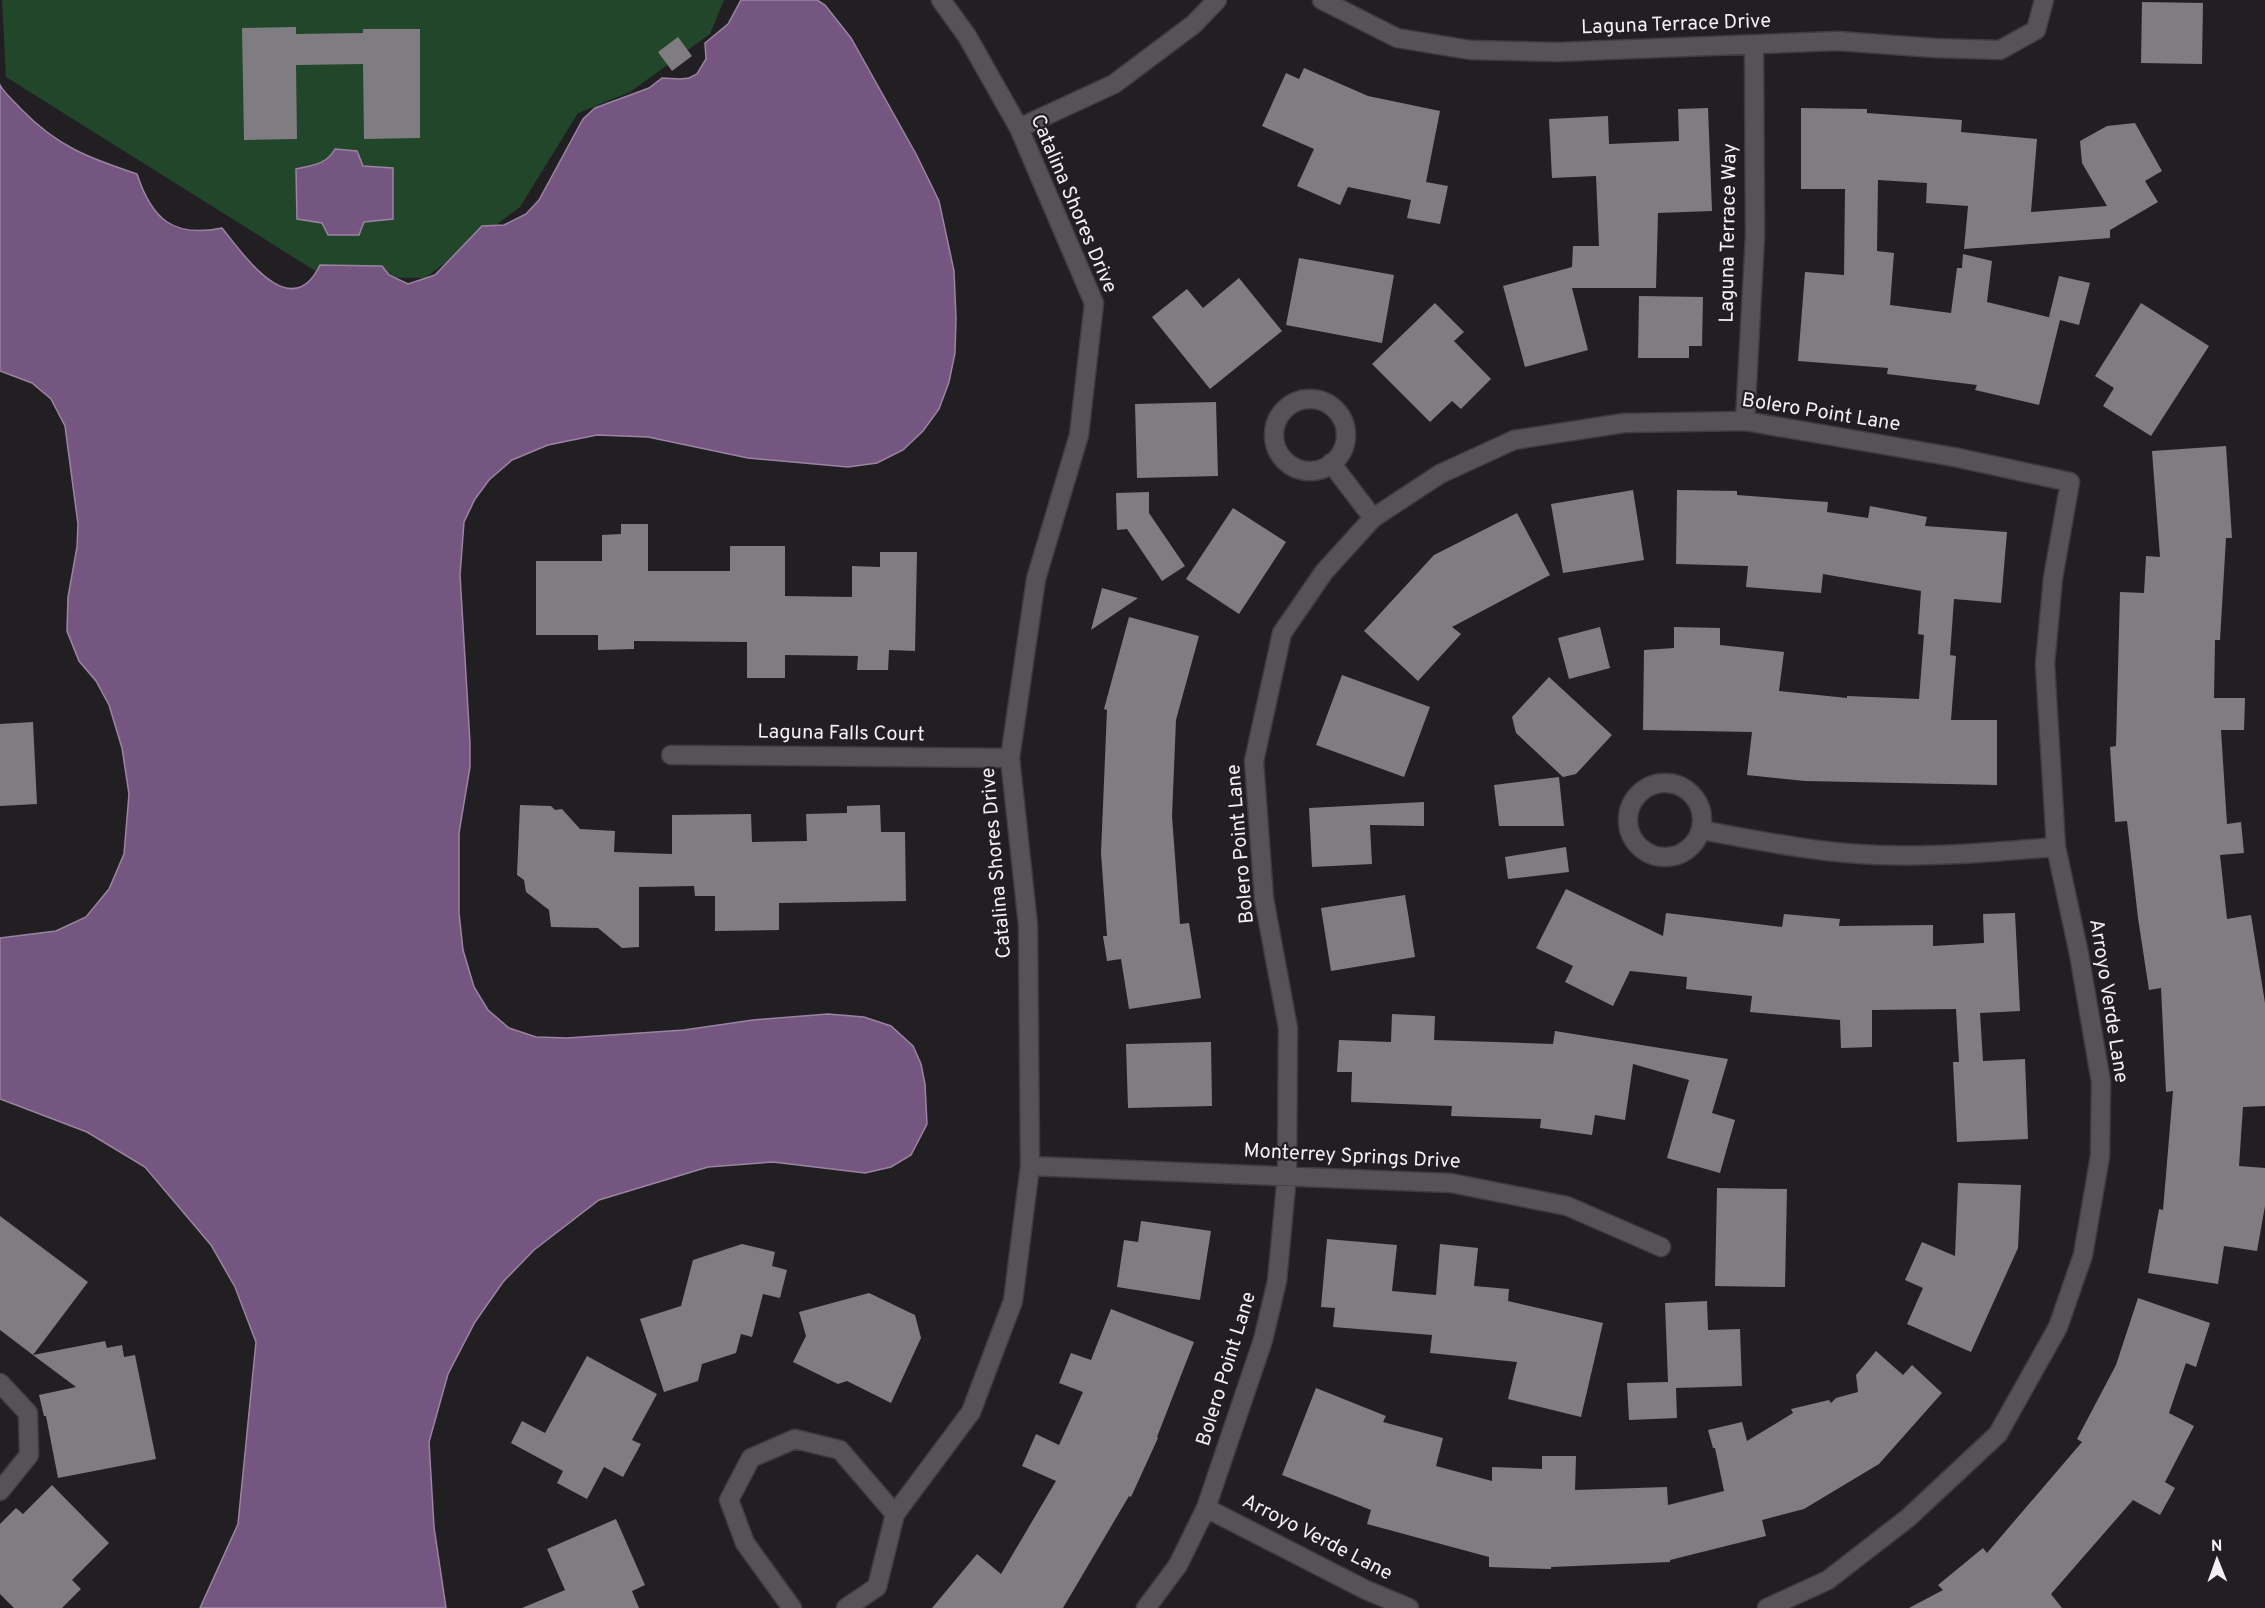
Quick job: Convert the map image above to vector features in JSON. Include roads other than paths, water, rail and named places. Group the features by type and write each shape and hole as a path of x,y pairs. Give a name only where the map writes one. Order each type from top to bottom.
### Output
{"street":[{"name":"Catalina Shores Drive","path":"846,1608 877,1587 895,1514 971,1412 1013,1301 1030,1166 1028,925 1010,758 1036,579 1078,435 1094,303 1019,129 967,36 941,0"},
{"path":"1019,129 1114,84 1194,24 1216,0"},
{"name":"Laguna Terrace Drive","path":"1322,0 1397,38 1470,50 1558,52 1838,41 2000,50 2036,30 2044,0"},
{"name":"Laguna Terrace Way","path":"1744,422 1755,237 1754,45"},
{"path":"1299,400 1323,401 1333,407 1341,417 1346,428 1346,440 1342,452 1331,463 1314,471 1302,470 1291,466 1282,458 1276,449 1273,437 1274,425 1279,414 1288,405 1299,400"},
{"name":"Bolero Point Lane","path":"1146,1608 1178,1565 1206,1508 1263,1340 1277,1281 1287,1175 1288,1028 1264,899 1254,761 1282,633 1324,572 1373,518 1440,474 1514,440 1624,423 1744,422 1954,457 2070,482"},
{"path":"1331,463 1373,518"},
{"name":"Arroyo Verde Lane","path":"1767,1608 1827,1580 1908,1518 1998,1434 2058,1327 2082,1255 2100,1156 2101,1082 2079,954 2056,847 2045,664 2053,578 2070,482"},
{"name":"Laguna Falls Court","path":"671,755 1010,758"},
{"path":"1672,783 1693,795 1700,806 1701,830 1696,841 1682,853 1664,858 1652,856 1632,840 1627,816 1638,793 1654,785 1672,783"},
{"path":"1701,830 1790,846 1877,855 1964,855 2056,847"},
{"name":"Monterrey Springs Drive","path":"1030,1166 1451,1183 1567,1206 1661,1247"},
{"path":"0,1383 28,1413 28,1455 0,1491"},
{"path":"792,1608 746,1543 729,1500 752,1458 795,1439 840,1450 895,1514"},
{"name":"Arroyo Verde Lane","path":"1206,1508 1366,1590 1408,1608"}]}
